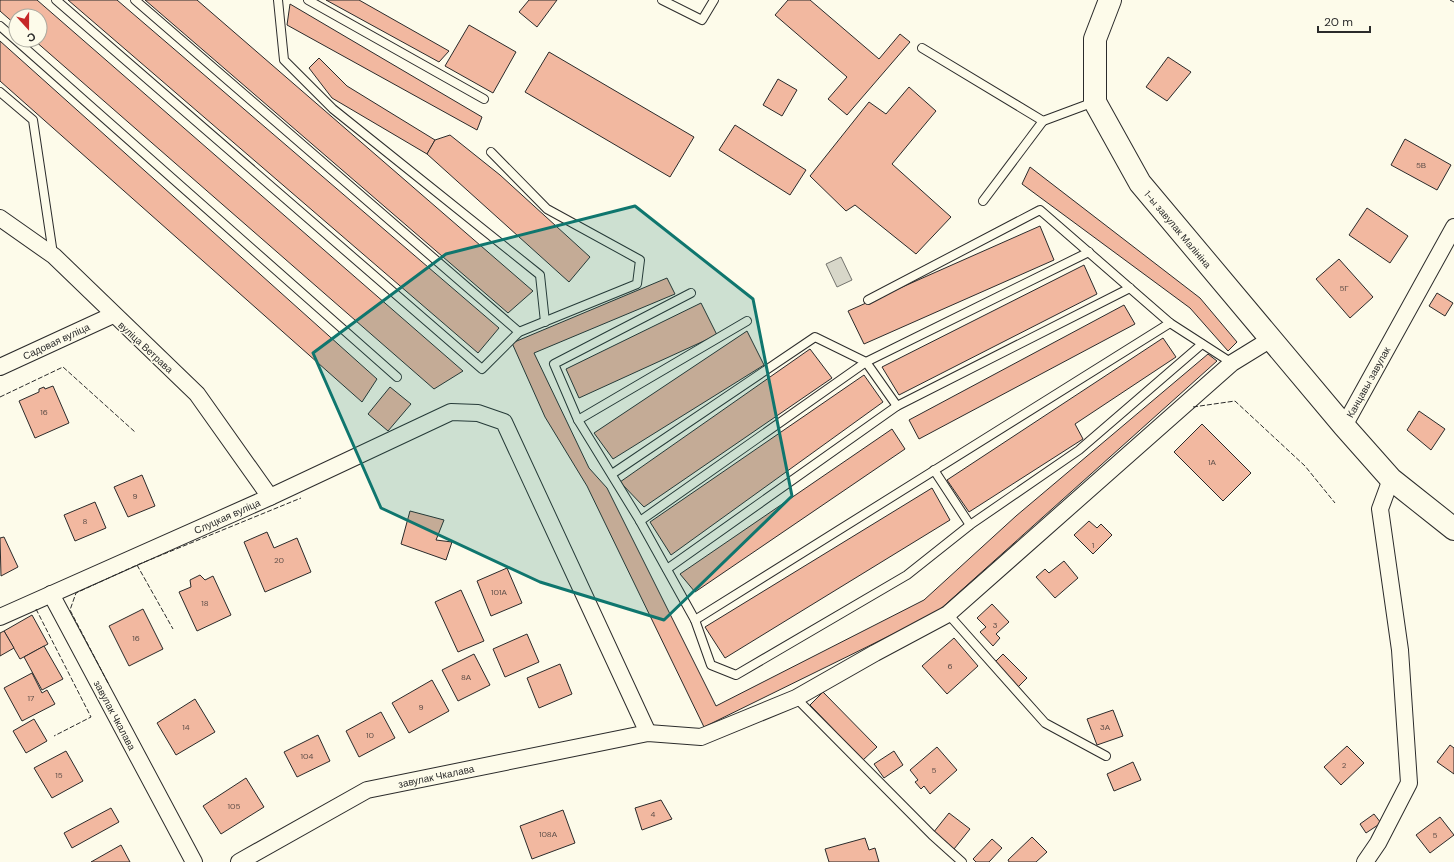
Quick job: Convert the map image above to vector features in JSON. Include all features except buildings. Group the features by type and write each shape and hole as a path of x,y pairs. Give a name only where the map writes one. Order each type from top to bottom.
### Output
{"street":[{"name":"1-ы завулак Малініна","path":"1110,0 1095,39 1095,102 1140,183 1344,426"},
{"name":"вуліца Ветрава","path":"0,218 54,256 113,315 197,394 270,497"},
{"name":"Канцавы завулак","path":"1454,227 1344,426 1391,479 1454,529"},
{"name":"Садовая вуліца","path":"0,367 113,315"},
{"name":"завулак Чкалава","path":"239,862 367,790 648,733 701,737 796,698 948,614 1232,363 1271,339"},
{"name":"Слуцкая вуліца","path":"0,617 270,497 451,412 478,412 504,422 648,733"},
{"path":"1365,862 1378,843 1409,783 1400,650 1380,509 1391,479"},
{"name":"завулак Чкалава","path":"51,594 194,862"}],"lane":[{"path":"56,0 482,369 519,332 637,284 640,260 547,209 491,152"},
{"path":"135,0 519,332"},
{"path":"278,0 284,60 333,109 540,274 545,322"},
{"path":"308,0 484,99"},
{"path":"662,0 702,20 714,0"},
{"path":"0,26 397,377"},
{"path":"922,48 1043,122"},
{"path":"0,92 33,120 54,256"},
{"path":"982,201 1043,122 1095,102"},
{"path":"868,300 1040,210 1170,323 1232,363"},
{"path":"640,521 866,362 1089,252"},
{"path":"667,570 897,406 1130,288"},
{"path":"690,293 554,364 578,420 640,521 695,620 711,665 736,675 907,575 970,525 1079,450 1202,344"},
{"path":"578,420 747,321"},
{"path":"695,620 1170,323"},
{"path":"612,474 815,337 866,362 897,406"},
{"path":"934,470 970,525"},
{"path":"948,614 1045,723 1106,756"},
{"path":"796,698 932,835 962,862"}],"highlighted area":[{"path":"635,206 753,299 792,496 664,620 540,582 381,508 313,353 446,254"}],"shaded area":[{"path":"841,257 852,280 837,287 826,264"}],"fence":[{"path":"1450,0 1454,2"},
{"path":"0,397 63,367 135,432"},
{"path":"1193,407 1235,401 1305,466 1335,503"},
{"path":"108,683 70,610 76,593 137,565 301,498"},
{"path":"137,565 173,629"},
{"path":"36,609 91,717 54,736"}]}
